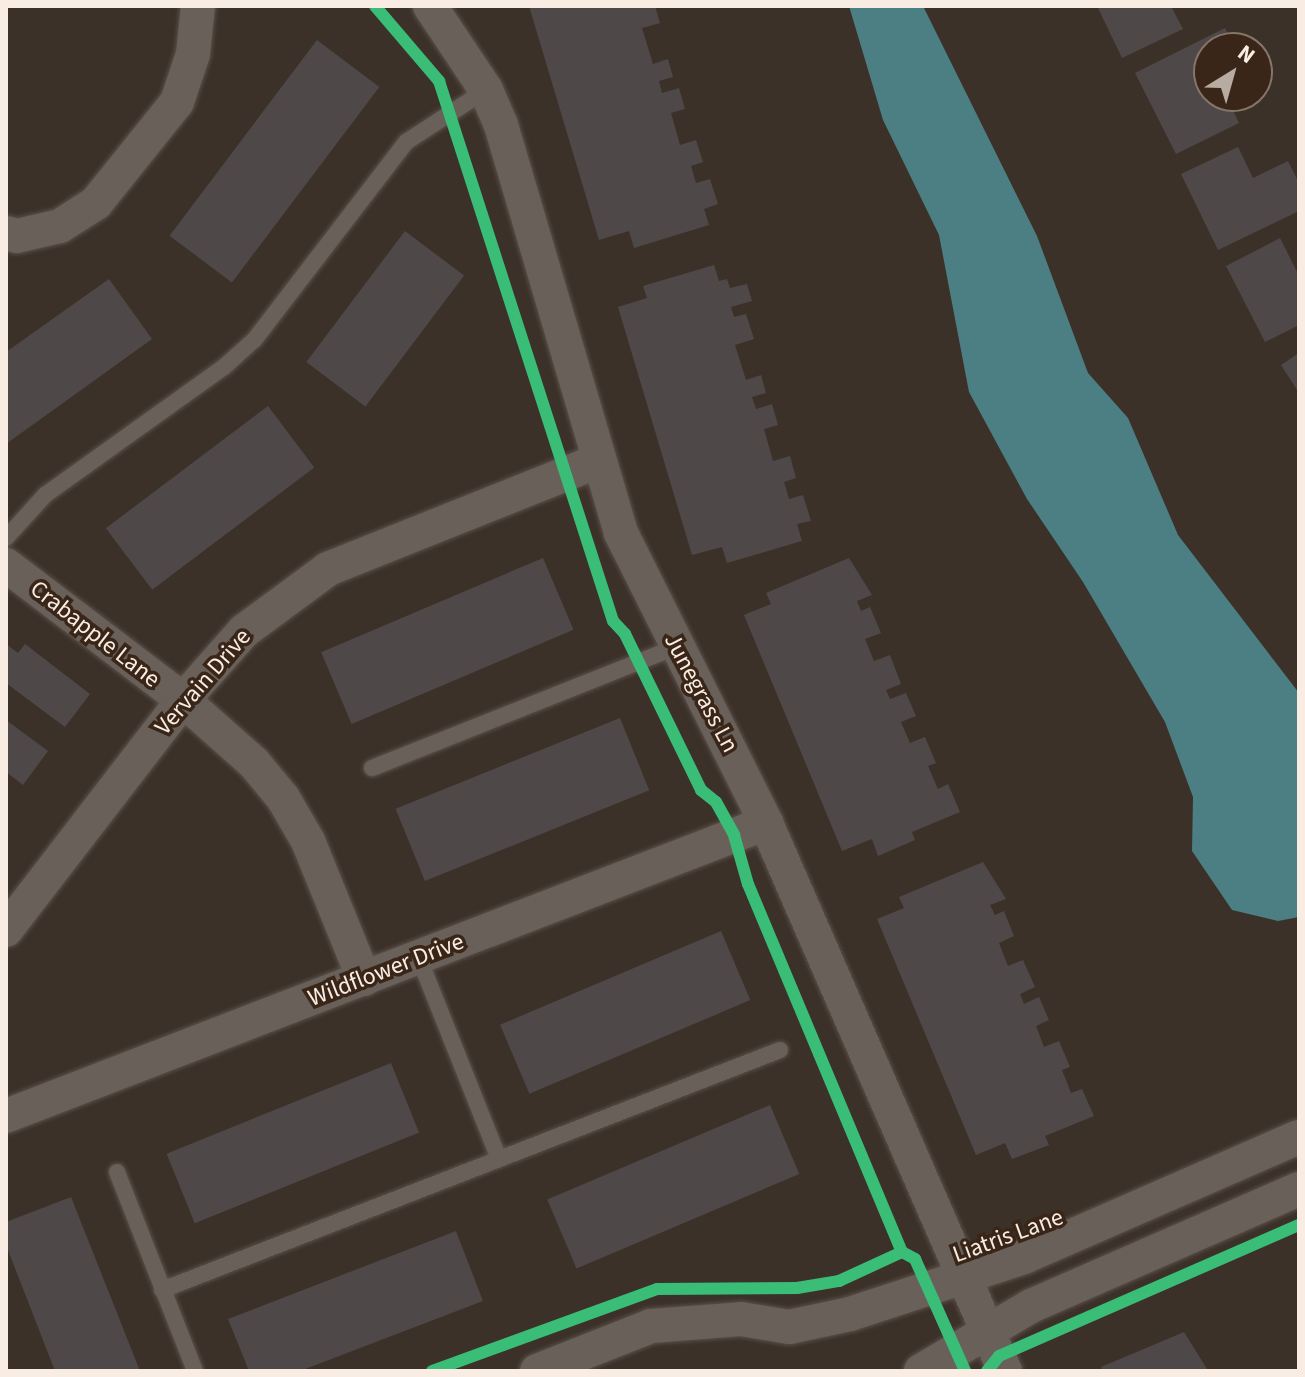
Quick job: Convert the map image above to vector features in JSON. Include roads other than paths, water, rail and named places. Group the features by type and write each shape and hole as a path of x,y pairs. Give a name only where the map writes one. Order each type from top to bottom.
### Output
{"street":[{"path":"6,233 17,236 60,226 96,203 177,102 193,54 198,6"},
{"name":"Junegrass Ln","path":"430,6 486,90 518,173 598,461 637,571 766,823 966,1275 1005,1371"},
{"name":"Vervain Drive","path":"6,930 183,700 244,631 328,569 598,461"},
{"name":"Crabapple Lane","path":"6,565 183,700 283,798 314,855 364,979"},
{"name":"Wildflower Drive","path":"9,1106 364,979 766,823"},
{"name":"Liatris Lane","path":"537,1371 651,1326 741,1319 789,1327 850,1314 1024,1257 1299,1137"},
{"path":"921,1371 1031,1306 1299,1189"}],"lane":[{"path":"6,538 45,495 245,348 406,142 486,90"},
{"path":"372,768 676,647"},
{"path":"419,958 499,1159"},
{"path":"162,1290 780,1050"},
{"path":"117,1172 195,1371"}],"water":[{"path":"849,6 923,6 1037,236 1088,373 1128,418 1178,535 1299,693 1299,917 1278,921 1232,910 1192,851 1193,797 1165,722 1083,582 1027,499 969,392 939,235 883,120"}]}
